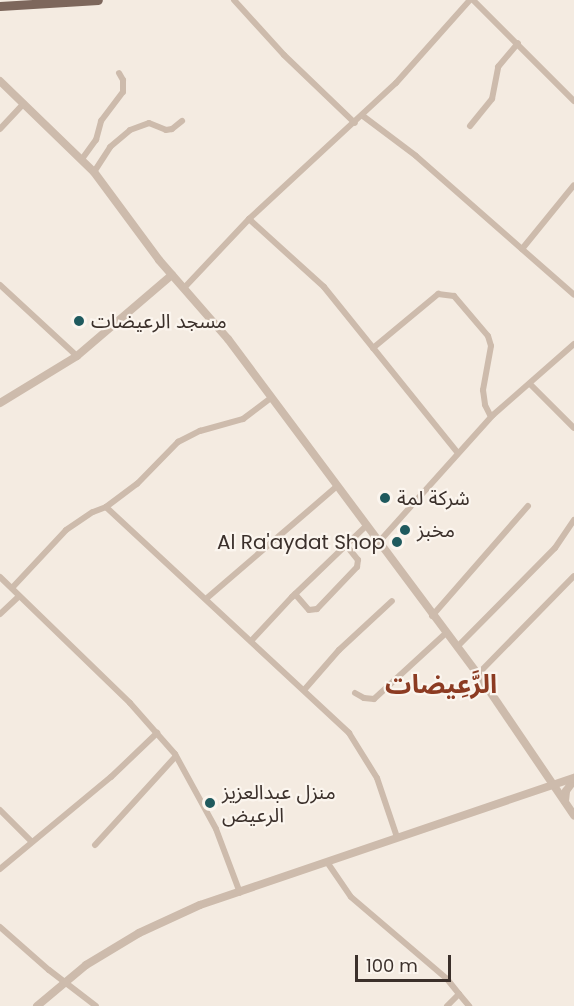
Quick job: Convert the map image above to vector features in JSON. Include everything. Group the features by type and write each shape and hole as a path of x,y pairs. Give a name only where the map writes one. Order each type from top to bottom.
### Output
{"main road":[{"path":"0,6 98,0"}],"street":[{"path":"234,0 284,55 355,123"},
{"path":"184,288 249,219 363,116 467,1 518,43 574,101"},
{"path":"470,126 492,99 498,67 518,43"},
{"path":"82,159 96,140 101,121 123,92 123,80 118,73"},
{"path":"0,81 94,172 172,274 228,339 432,616 478,674 574,815"},
{"path":"0,129 24,103"},
{"path":"363,116 416,156 574,295"},
{"path":"94,172 110,147 130,130 149,123 165,130 172,129 182,121"},
{"path":"522,249 574,185"},
{"path":"249,219 324,286 458,453"},
{"path":"0,403 77,356 172,274"},
{"path":"0,285 77,356"},
{"path":"373,348 438,294 454,296 488,336 491,346 483,390 485,405 491,417"},
{"path":"378,543 396,526 491,417 574,344"},
{"path":"530,384 574,428"},
{"path":"12,588 66,530 93,512 106,507 137,484 178,441 200,431 243,419 271,398"},
{"path":"207,598 337,486"},
{"path":"432,616 528,506"},
{"path":"106,507 305,689 355,742 377,778 397,837"},
{"path":"457,647 555,548 574,520"},
{"path":"252,640 295,594 366,526"},
{"path":"295,594 309,610 315,612 357,567 358,560 346,544"},
{"path":"0,576 130,704 176,756 216,829 240,893"},
{"path":"478,674 574,576"},
{"path":"0,614 19,596"},
{"path":"305,689 339,650 392,601"},
{"path":"355,693 364,699 374,699 446,633"},
{"path":"0,869 111,777 157,733"},
{"path":"95,846 176,756"},
{"path":"37,1006 86,965 139,933 200,905 552,784 574,779"},
{"path":"565,801 567,791 574,779"},
{"path":"0,810 32,841"},
{"path":"327,862 351,897 447,979 469,1006"},
{"path":"0,927 96,1006"},
{"path":"447,1006 459,994"}],"place":[{"name":"مسجد الرعيضات","path":"79,321"},
{"name":"شركة لمة","path":"385,498"},
{"name":"مخبز","path":"405,530"},
{"name":"Al Ra'aydat Shop","path":"397,542"},
{"name":"منزل عبدالعزيز الرعيض","path":"210,803"}],"district":[{"name":"الرَّعِيضات","path":"441,685"}]}
